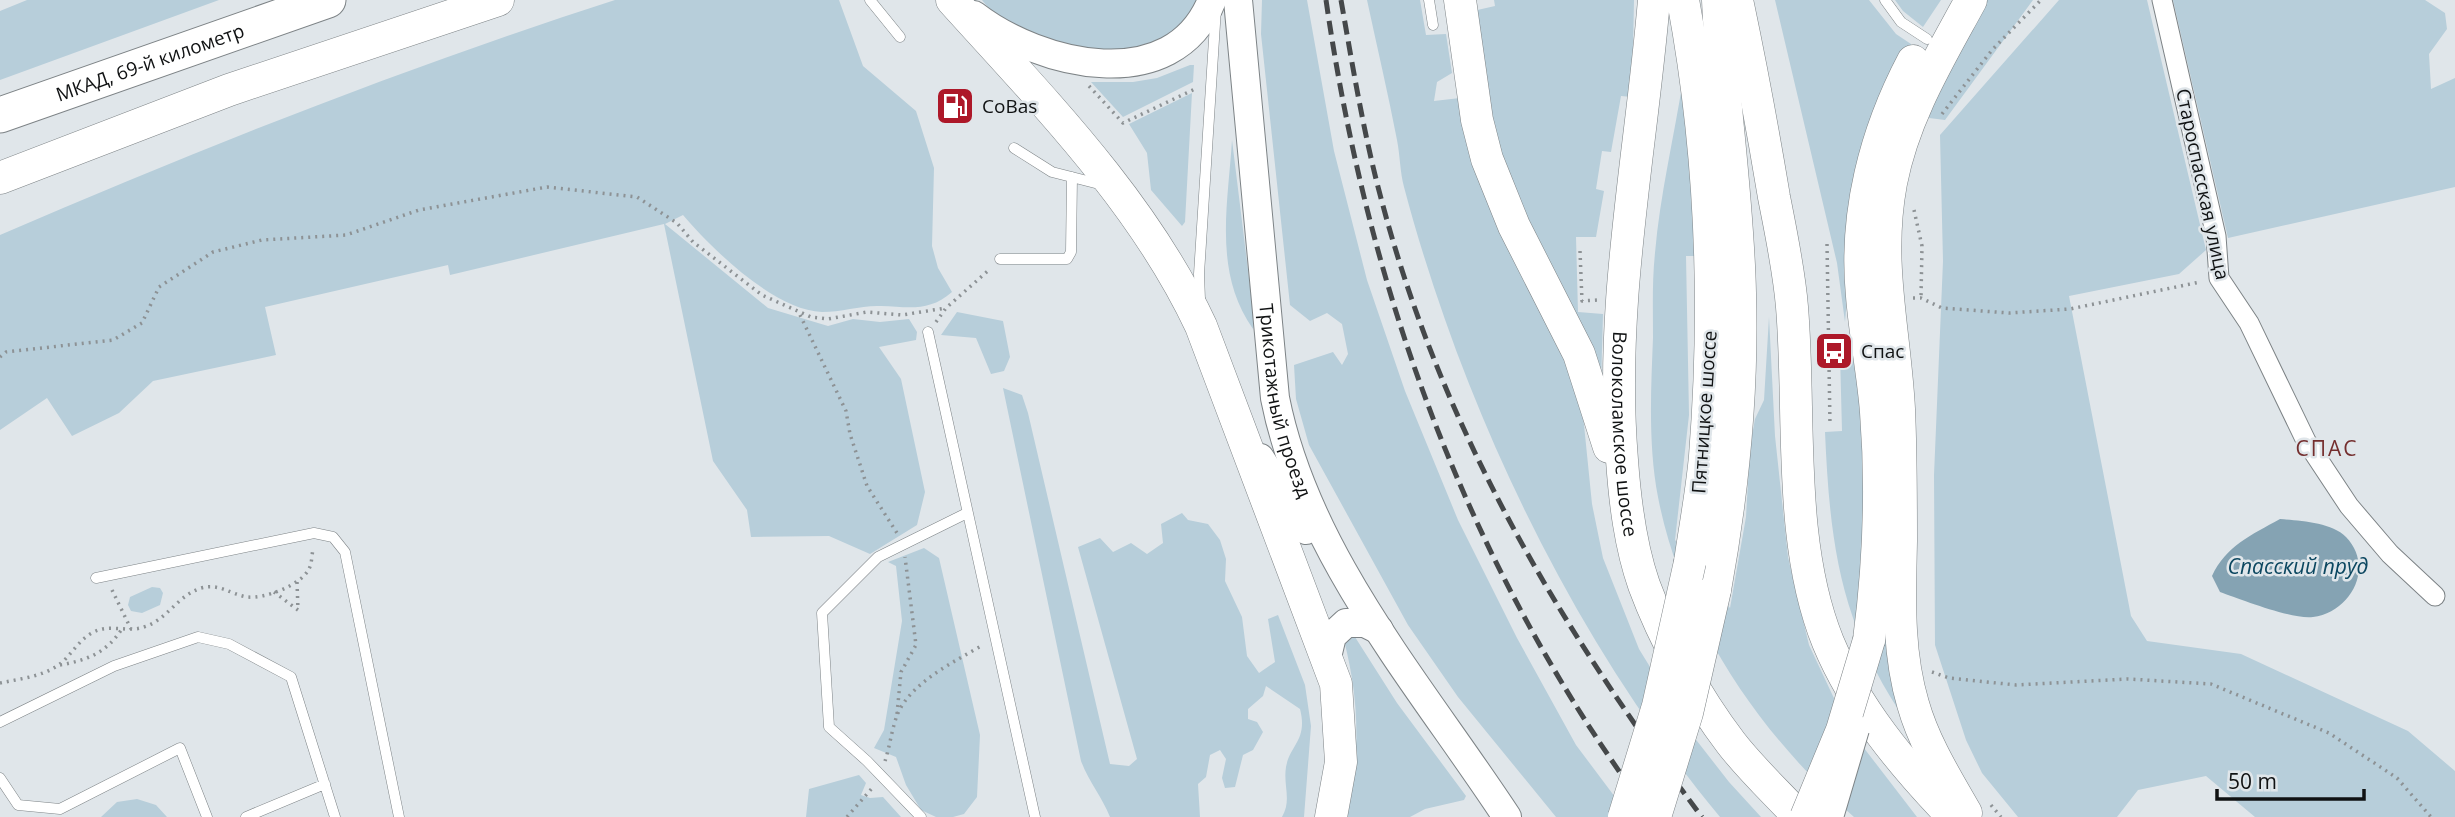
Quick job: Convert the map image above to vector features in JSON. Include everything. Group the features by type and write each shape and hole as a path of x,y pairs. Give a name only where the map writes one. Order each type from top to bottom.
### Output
{"highway":[{"name":"МКАД, 69-й километр","path":"0,115 314,4"}],"main road":[{"path":"0,178 229,90 498,0"},
{"path":"954,0 990,27 1035,48 1066,60 1117,64 1143,60 1172,48 1203,22 1214,0"},
{"path":"954,0 1049,107 1115,188 1175,275 1201,327 1242,429 1336,684 1340,762 1331,817"},
{"name":"Трикотажный проезд","path":"1238,0 1273,385 1282,434 1299,484 1372,619 1507,817"},
{"path":"1460,0 1477,120 1498,191 1579,354 1605,433 1629,528"},
{"name":"Волоколамское шоссе","path":"1654,0 1620,309 1620,442 1629,528 1635,558 1655,611 1711,715 1733,745 1799,817"},
{"name":"Пятницкое шоссе","path":"1624,817 1658,706 1690,562 1705,457 1712,281 1705,156 1683,0"},
{"name":"Пятницкое шоссе","path":"1655,817 1687,713 1715,590 1734,471 1741,380 1737,227 1718,0"},
{"path":"1737,0 1754,80 1792,303"},
{"path":"1759,0 1779,147 1792,303 1802,521 1812,589 1827,640 1853,693 1887,744 1953,817"},
{"path":"1829,817 1854,734 1877,582 1879,468 1861,255 1868,180 1889,110 1951,0"},
{"path":"1971,0 1921,91 1900,146 1890,192 1883,248 1899,405 1902,477 1900,631 1903,664 1926,740 1977,808"},
{"path":"1242,429 1316,544 1372,619 1365,623 1346,623 1332,636 1327,656"},
{"path":"1806,817 1842,730 1869,640"},
{"name":"Трикотажный проезд","path":"1467,756 1530,817"}],"street":[{"name":"Староспасская улица","path":"2162,0 2216,236 2219,278 2249,323 2306,441 2349,506 2390,554 2435,596"}],"lane":[{"path":"870,0 900,37"},
{"path":"1201,327 1199,274 1214,0"},
{"path":"1429,0 1433,25"},
{"path":"1885,0 1901,22 1927,39"},
{"path":"1014,148 1052,172 1115,188"},
{"path":"1000,259 1066,259 1071,252 1072,177"},
{"path":"928,332 1035,817"},
{"path":"921,817 829,727 822,613 878,558 967,513"},
{"path":"101,577 314,533 334,537 345,552 399,817"},
{"path":"0,722 114,666 198,637 229,644 291,677 335,817"},
{"path":"0,778 18,805 60,809 180,748 207,817"},
{"path":"246,817 325,784"}],"path":[{"path":"1939,118 1992,50 2041,0"},
{"path":"1085,80 1123,123 1195,88 1206,89"},
{"path":"0,357 6,352 113,340 142,323 159,287 213,252 262,240 346,235 419,210 547,187 637,197 677,223 693,242 762,295 799,314 828,319 867,312 902,315 946,309"},
{"path":"1914,202 1922,246 1921,298"},
{"path":"1827,244 1830,425"},
{"path":"1580,251 1582,301 1600,300"},
{"path":"928,332 946,309 1000,259"},
{"path":"1912,311 1912,298 1921,298 1942,308 2009,313 2057,310 2219,278"},
{"path":"799,314 846,411 852,443 867,486 897,533 910,587 916,645 901,672 897,714 881,775 847,817"},
{"path":"58,666 93,632 110,627 144,628 163,617 175,602 191,591 211,585 246,597 261,596 298,582 309,570 314,533"},
{"path":"101,577 131,629"},
{"path":"273,591 298,610 298,582"},
{"path":"0,683 85,661 103,652 122,629"},
{"path":"897,714 908,697 930,679 994,638"},
{"path":"1923,670 1949,678 2016,685 2128,679 2211,684 2329,733 2397,778 2431,817"},
{"path":"1977,808 2001,817"}],"shaded area":[{"path":"27,0 219,0 0,80 0,11"},
{"path":"615,0 839,0 863,66 916,111 934,168 932,246 938,268 952,292 935,303 919,307 874,306 829,312 803,309 784,301 745,276 683,215 665,224 768,308 828,326 853,319 880,322 909,319 917,332 916,340 879,347 901,379 925,492 917,525 870,554 829,536 751,537 747,510 713,461 664,224 450,275 448,265 265,307 276,355 153,381 119,413 72,436 47,398 0,430 0,235 305,110 459,53"},
{"path":"982,0 1200,0 1176,30 1155,41 1130,48 1103,50 1046,41 1021,31 999,17"},
{"path":"1262,0 1307,0 1334,151 1367,280 1405,391 1458,520 1517,638 1576,745 1630,817 1556,817 1458,697 1408,625 1309,445 1296,399 1294,365 1333,352 1342,365 1348,354 1342,324 1327,313 1310,321 1290,305 1261,34"},
{"path":"1367,0 1420,0 1426,35 1446,34 1452,73 1437,82 1434,101 1460,98 1483,192 1569,369 1583,415 1592,504 1603,558 1639,649 1690,732 1729,782 1761,817 1720,817 1667,748 1617,675 1571,598 1529,519 1491,437 1428,271 1403,181 1397,140"},
{"path":"1494,0 1634,0 1632,97 1621,96 1611,152 1602,151 1596,189 1604,191 1596,237 1576,237 1578,312 1603,314 1601,383 1516,206 1484,103 1473,11 1495,6"},
{"path":"1775,0 1869,0 1896,34 1911,44 1850,264 1845,322 1837,263"},
{"path":"1895,0 1941,0 1923,27 1903,11"},
{"path":"1981,0 2033,0 1945,120 1921,117"},
{"path":"2059,0 2147,0 2206,250 2179,274 2069,296 2131,616 2147,641 2241,654 2408,731 2455,771 2455,817 2255,817 2206,776 2138,790 2117,817 2018,817 1982,773 1966,740 1935,645 1934,475 1943,261 1940,135"},
{"path":"2173,0 2425,0 2445,13 2447,29 2429,54 2431,89 2455,78 2455,187 2228,238"},
{"path":"1194,65 1193,82 1123,117 1091,82 1133,82 1157,78"},
{"path":"1683,80 1700,256 1686,256 1689,415 1675,540 1730,608 1746,517 1750,446 1755,419 1764,400 1769,317 1775,436 1788,557 1809,645 1847,726 1917,817 1854,817 1787,750 1730,673 1706,631 1669,543 1658,497 1653,458 1653,285 1660,210"},
{"path":"1192,93 1185,222 1182,226 1151,190 1147,153 1129,124"},
{"path":"1232,140 1253,329 1240,307 1232,285 1228,261 1226,213"},
{"path":"957,312 1003,321 1010,357 1004,371 991,374 976,338 941,335"},
{"path":"1876,352 1908,724 1867,654 1854,620 1836,550 1827,474 1825,432 1842,431 1840,354"},
{"path":"1003,388 1022,395 1028,413 1110,764 1129,766 1137,759 1078,547 1100,538 1113,552 1131,543 1147,554 1163,543 1161,524 1182,513 1188,520 1208,524 1220,540 1226,559 1225,581 1242,617 1247,656 1259,673 1275,662 1268,619 1278,615 1305,685 1311,726 1304,817 1282,817 1287,799 1286,767 1302,728 1300,709 1266,686 1263,696 1248,709 1248,719 1257,722 1263,732 1253,750 1243,755 1235,787 1225,788 1222,778 1226,759 1220,750 1210,755 1206,777 1198,784 1200,817 1110,817 1081,761"},
{"path":"924,548 939,558 980,735 977,797 964,814 953,817 936,817 921,810 906,785 896,757 874,748 884,730 902,621 896,566 888,562"},
{"path":"152,587 160,588 163,593 160,605 142,613 131,611 128,605 130,597"},
{"path":"1350,635 1355,637 1397,703 1466,796 1464,800 1425,809 1410,817 1347,817 1356,749 1353,686 1344,640"},
{"path":"859,775 866,783 861,795 870,798 883,797 901,817 806,817 809,789"},
{"path":"137,799 156,805 167,817 101,817 117,802"}],"water":[{"name":"Спасский пруд","path":"2280,519 2332,528 2346,537 2354,549 2358,561 2355,586 2338,607 2327,613 2304,617 2266,608 2220,592 2212,576 2224,557 2240,542"}],"railway":[{"path":"1326,0 1345,111 1370,219 1400,325 1437,429 1481,530 1531,629 1588,724 1652,817"},
{"path":"1341,0 1364,127 1382,202 1407,287 1438,369 1473,448 1554,600 1650,746 1702,817"}],"place":[{"name":"CoBas","path":"955,106"},
{"name":"Спас","path":"1834,351"}],"district":[{"name":"СПАС","path":"2327,449"}]}
